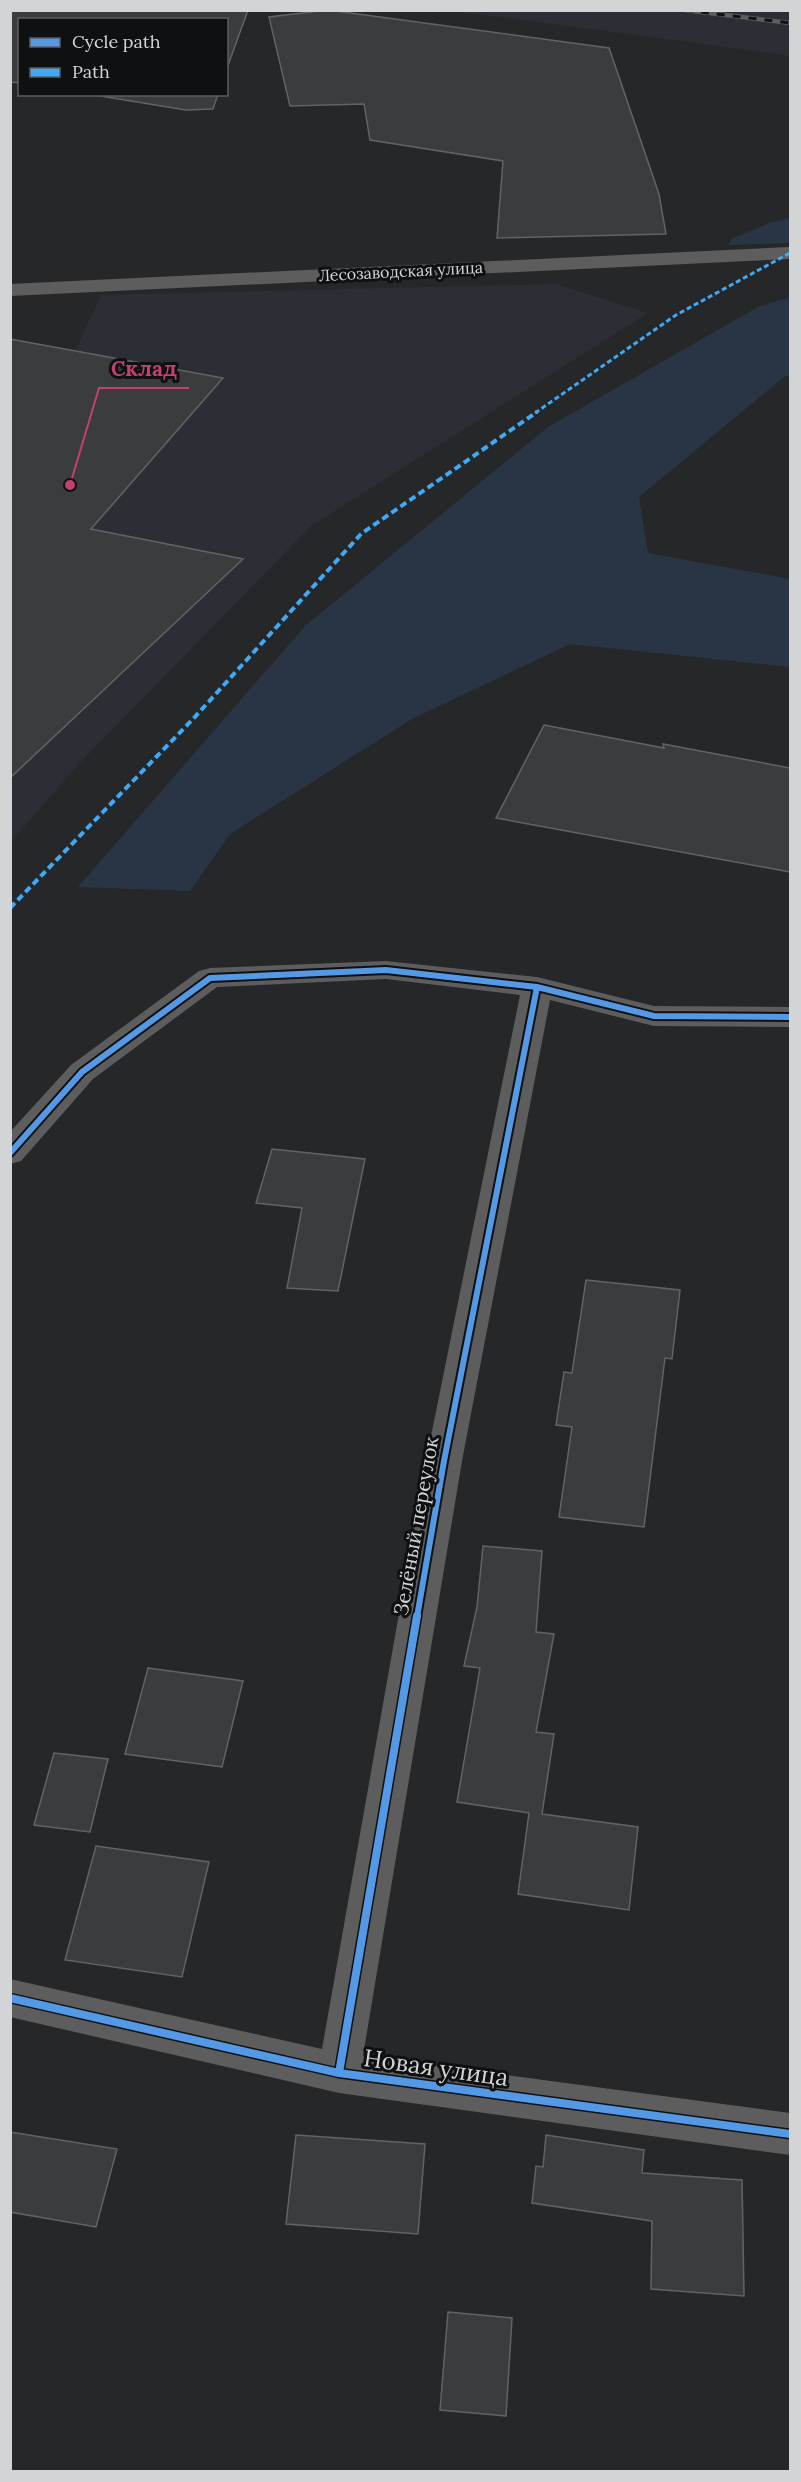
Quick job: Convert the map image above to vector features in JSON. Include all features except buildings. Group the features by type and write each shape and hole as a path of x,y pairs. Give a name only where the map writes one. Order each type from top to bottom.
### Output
{"street":[{"name":"Лесозаводская улица","path":"10,290 790,253"},
{"path":"10,1153 82,1072 210,978 386,970 537,987 654,1016 790,1017"},
{"name":"Зелёный переулок","path":"339,2073 444,1461 537,987"},
{"name":"Новая улица","path":"10,1998 339,2073 790,2134"}],"shaded area":[{"path":"453,11 790,11 790,56 689,42"},
{"path":"790,218 790,243 728,245 731,239 772,222"},
{"path":"556,284 648,313 311,526 74,769 11,842 11,339 75,351 101,295"},
{"path":"790,297 790,375 784,377 639,497 648,553 790,579 790,667 570,644 412,719 230,834 190,891 78,887 305,626 548,427 758,307"}],"railway":[{"path":"685,10 790,23"}],"marked path":[{"path":"10,908 193,719 361,534 676,315 790,253"}],"cycle path":[{"path":"10,1153 82,1072 210,978 386,970 537,987 654,1016 790,1017"},
{"path":"339,2073 444,1461 537,987"},
{"path":"10,1998 339,2073 790,2134"}],"place":[{"name":"Склад","path":"70,485"}]}
